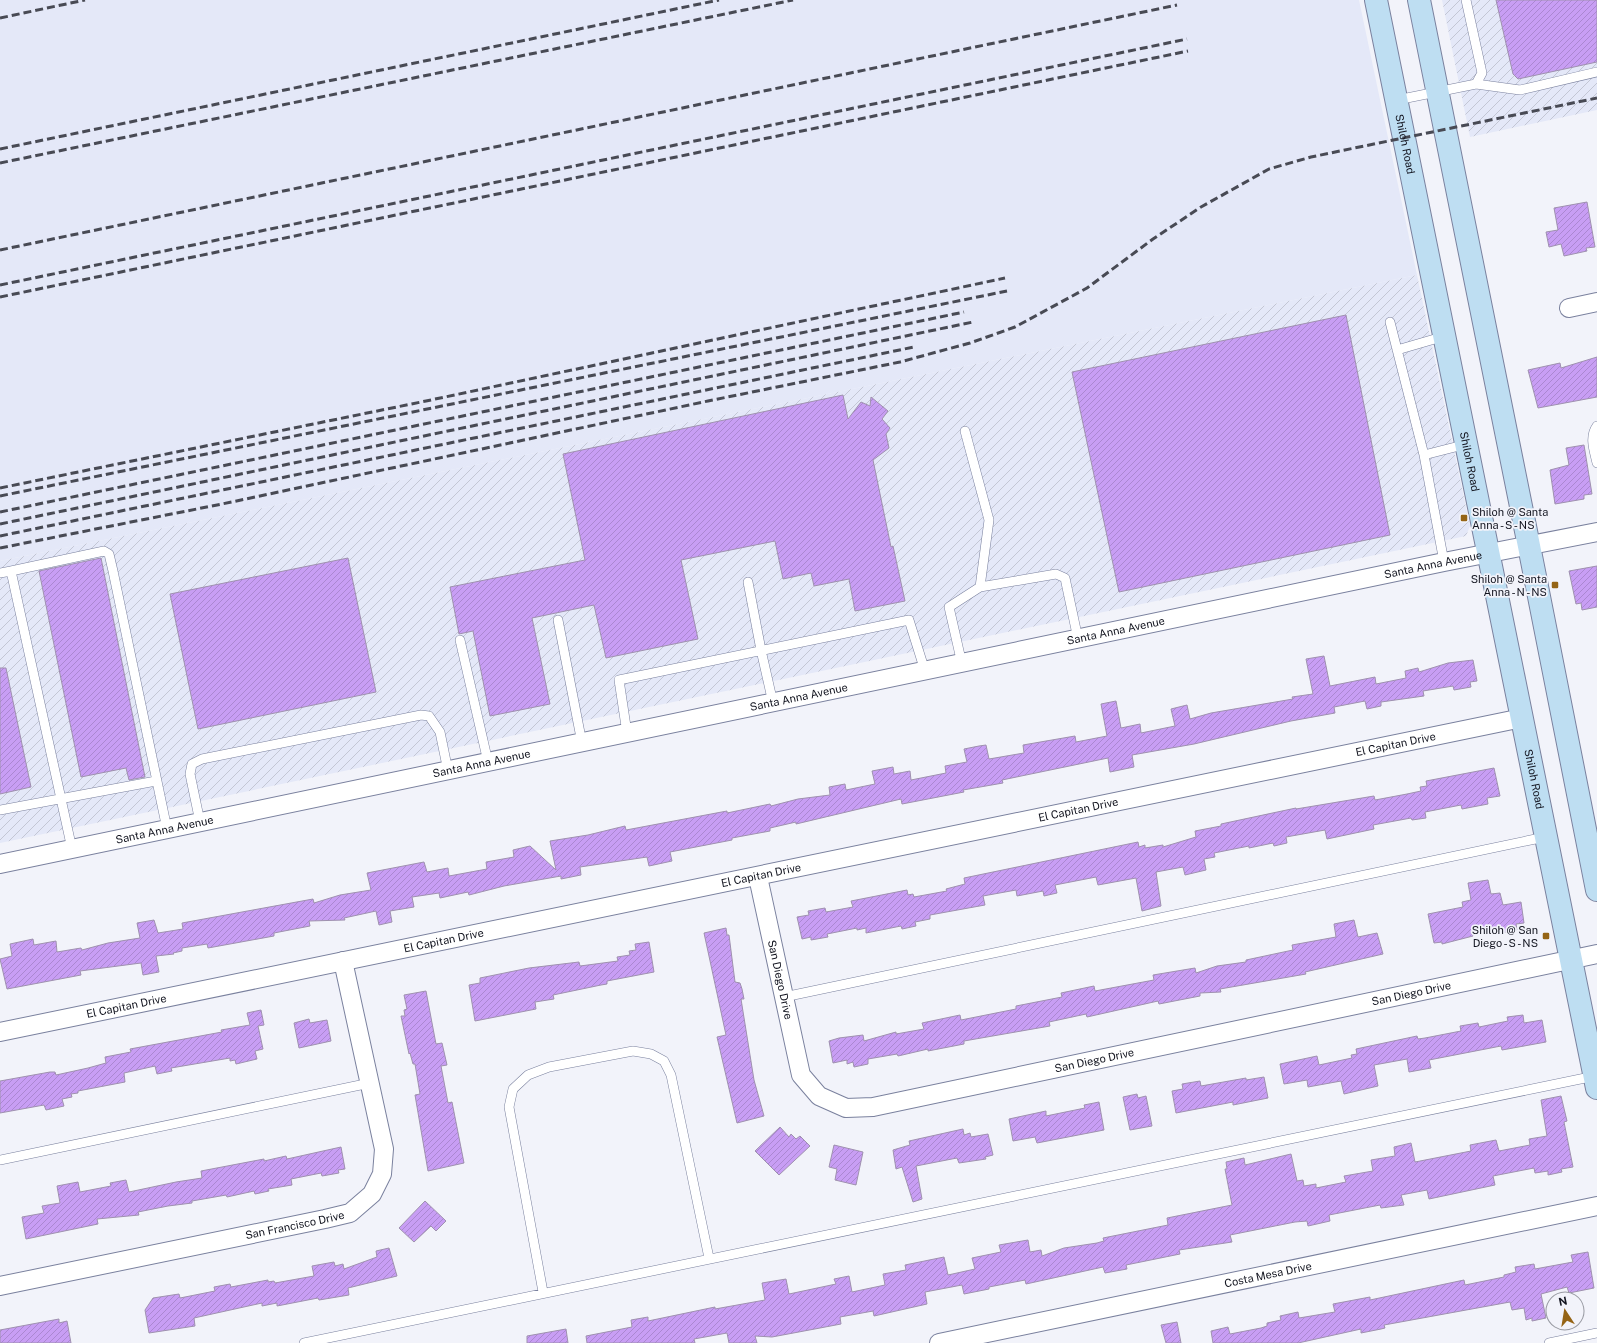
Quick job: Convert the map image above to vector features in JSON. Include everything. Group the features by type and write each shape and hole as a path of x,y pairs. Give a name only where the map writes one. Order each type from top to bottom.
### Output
{"main road":[{"name":"Shiloh Road","path":"1376,0 1596,1082"},
{"path":"1418,0 1530,546 1597,890"}],"street":[{"path":"1569,308 1597,302"},
{"name":"Santa Anna Avenue","path":"0,864 1444,562 1597,532"},
{"name":"El Capitan Drive","path":"0,1032 1522,718"},
{"name":"San Diego Drive","path":"758,876 801,1075 819,1096 846,1108 866,1107 1597,954"},
{"name":"San Francisco Drive","path":"0,1286 350,1213 372,1194 382,1174 384,1149 343,961"},
{"name":"Costa Mesa Drive","path":"939,1343 1597,1206"}],"lane":[{"path":"1466,0 1482,73 1476,84"},
{"path":"1397,100 1476,84 1520,90 1597,72"},
{"path":"1390,322 1424,455 1444,562"},
{"path":"1397,350 1445,336"},
{"path":"1597,426 1592,440 1597,463"},
{"path":"965,431 989,520 980,587"},
{"path":"1424,455 1467,444"},
{"path":"0,573 104,550 108,552 167,829"},
{"path":"11,571 72,849"},
{"path":"962,664 949,607 980,587 1056,574 1065,578 1078,639"},
{"path":"748,582 761,650 774,703"},
{"path":"558,620 582,742"},
{"path":"627,733 619,680 761,650 909,620 925,671"},
{"path":"460,640 488,762"},
{"path":"200,822 190,774 192,764 202,759 421,715 429,716 440,732 448,770"},
{"path":"0,810 156,781"},
{"path":"784,997 1545,837"},
{"path":"543,1292 509,1107 513,1089 528,1075 549,1067 633,1050 651,1054 664,1061 671,1075 709,1258"},
{"path":"304,1343 709,1258 1596,1082"},
{"path":"0,1160 370,1083"},
{"path":"1549,1343 1597,1333"}],"shaded area":[{"path":"0,0 1359,0 1417,275 0,561"},
{"path":"1442,0 1597,0 1597,110 1470,137"},
{"path":"1417,275 1470,526 1466,536 0,843 0,561"}],"building":[{"path":"1496,0 1597,0 1597,62 1518,79 1513,74"},
{"path":"1587,202 1595,247 1586,248 1587,251 1564,256 1561,244 1549,247 1546,232 1558,230 1554,208"},
{"path":"1346,315 1390,535 1119,592 1072,372"},
{"path":"1597,357 1597,397 1538,408 1528,370 1560,363 1561,368"},
{"path":"843,395 848,419 861,402 870,406 871,397 888,411 882,419 890,428 886,434 889,448 873,460 891,547 893,546 905,601 855,611 849,579 814,586 811,573 783,579 775,541 681,560 698,639 606,658 594,605 532,618 550,704 490,716 473,631 459,634 450,587 585,560 563,454"},
{"path":"1584,445 1592,494 1584,495 1584,499 1555,504 1550,470 1569,465 1566,448"},
{"path":"101,558 145,777 129,780 126,768 81,777 39,571"},
{"path":"348,558 376,692 198,729 170,594"},
{"path":"1597,566 1597,607 1582,610 1581,603 1576,604 1569,571"},
{"path":"1324,656 1330,686 1375,677 1376,684 1406,678 1405,671 1418,668 1419,672 1448,663 1473,660 1477,681 1470,682 1471,687 1454,690 1453,686 1423,691 1424,696 1381,702 1381,706 1367,709 1365,701 1334,707 1335,713 1291,721 1194,744 1132,755 1134,767 1110,772 1108,758 1002,780 1003,783 963,790 964,792 902,804 901,799 796,824 796,822 770,828 770,831 670,852 672,861 649,866 647,857 580,867 581,875 561,879 561,876 504,886 469,895 468,892 440,898 439,893 412,897 414,907 390,911 392,922 379,925 376,911 344,918 345,920 309,921 310,926 274,933 274,936 208,948 207,944 182,948 182,951 173,953 174,954 156,956 159,972 143,975 141,963 80,971 81,975 7,989 0,959 12,956 10,944 33,939 34,945 56,941 57,952 81,948 82,950 108,943 140,938 137,923 154,920 158,933 183,929 182,923 313,899 314,903 340,895 371,890 367,873 424,862 427,872 448,868 449,876 487,869 486,862 514,857 513,850 530,846 556,870 550,841 588,835 625,826 626,830 727,811 727,813 770,804 771,806 798,799 830,795 829,787 845,784 846,790 875,784 872,771 893,767 894,774 910,771 911,780 946,773 945,766 967,762 964,749 979,746 986,745 989,759 1024,753 1023,745 1075,736 1076,742 1107,736 1101,704 1116,701 1121,728 1140,724 1141,733 1175,726 1171,709 1187,705 1190,719 1211,713 1293,699 1292,697 1313,694 1306,659"},
{"path":"0,668 6,668 31,787 0,794"},
{"path":"1494,768 1500,796 1487,798 1488,804 1462,809 1461,805 1425,812 1426,818 1412,820 1411,818 1373,825 1374,829 1327,839 1325,830 1286,837 1287,843 1274,846 1273,843 1214,853 1215,857 1204,859 1206,870 1185,875 1183,867 1156,872 1161,906 1142,911 1136,878 1098,885 1096,877 1055,885 1057,893 1044,896 1043,891 1017,896 1016,890 983,896 985,905 930,915 930,919 915,922 916,926 902,929 901,926 866,933 866,928 857,930 857,928 827,934 828,937 811,940 811,937 802,939 797,917 809,915 808,911 825,908 826,912 853,907 851,901 907,890 908,895 913,894 914,897 947,891 946,889 965,884 964,878 1138,842 1139,847 1145,845 1145,848 1163,845 1163,847 1196,837 1195,831 1221,826 1221,824 1296,808 1374,796 1375,800 1407,794 1421,791 1420,787 1427,786 1426,781"},
{"path":"1488,880 1491,894 1500,893 1503,905 1521,902 1524,923 1516,924 1517,930 1500,933 1499,928 1472,933 1473,936 1442,944 1442,942 1434,943 1428,914 1463,907 1462,902 1471,900 1468,883"},
{"path":"1354,920 1358,937 1377,933 1383,954 1305,972 1306,974 1220,989 1221,992 1200,993 1200,996 1159,1004 1158,1001 1087,1017 1086,1014 1049,1022 1050,1026 964,1041 964,1044 928,1051 928,1049 898,1056 897,1054 868,1059 868,1064 854,1067 853,1062 847,1064 847,1060 833,1063 829,1041 839,1038 863,1035 864,1041 896,1032 896,1034 924,1029 922,1023 960,1015 961,1020 1016,1009 1016,1006 1062,997 1061,993 1094,986 1095,991 1154,980 1153,975 1195,968 1196,973 1217,966 1246,962 1246,960 1293,950 1292,945 1336,937 1334,924"},
{"path":"726,928 727,935 729,935 735,982 740,983 742,989 744,999 741,999 754,1080 764,1116 737,1123 717,1037 726,1035 704,933"},
{"path":"649,942 654,972 607,981 607,984 553,995 554,999 535,1002 536,1009 475,1021 469,985 480,983 480,978 529,968 579,962 580,966 618,961 617,957 630,955 629,951 636,950 635,944"},
{"path":"426,991 436,1044 442,1043 447,1065 441,1066 448,1103 452,1102 464,1163 428,1171 415,1095 420,1094 415,1064 413,1064 410,1053 409,1054 401,1016 405,1016 404,1010 407,1009 404,995"},
{"path":"261,1010 264,1025 258,1026 263,1049 255,1051 257,1059 236,1064 235,1060 230,1061 230,1058 171,1068 172,1071 157,1074 155,1066 124,1073 125,1082 78,1091 78,1093 71,1094 72,1097 62,1099 64,1106 46,1110 44,1105 0,1113 0,1081 50,1072 55,1072 56,1075 88,1068 106,1063 105,1057 131,1052 130,1049 222,1032 221,1030 250,1025 247,1013"},
{"path":"1523,1015 1524,1023 1542,1020 1546,1042 1502,1050 1501,1046 1429,1060 1431,1068 1409,1072 1407,1059 1374,1065 1378,1086 1344,1094 1341,1081 1308,1087 1307,1080 1284,1084 1280,1064 1317,1056 1319,1065 1352,1058 1351,1055 1357,1054 1356,1049 1417,1036 1418,1039 1461,1031 1460,1026 1478,1023 1479,1027 1508,1021 1507,1017"},
{"path":"309,1019 310,1023 327,1020 331,1041 299,1048 294,1023"},
{"path":"1264,1077 1268,1098 1233,1105 1233,1102 1176,1113 1172,1091 1183,1089 1182,1084 1200,1081 1201,1086 1246,1078 1246,1080"},
{"path":"1137,1094 1138,1098 1146,1096 1152,1126 1130,1130 1123,1097"},
{"path":"1561,1096 1567,1121 1564,1122 1573,1167 1561,1169 1562,1172 1548,1175 1548,1171 1535,1173 1534,1168 1493,1176 1495,1185 1429,1199 1427,1190 1401,1195 1404,1205 1381,1208 1380,1205 1329,1215 1330,1221 1308,1226 1307,1221 1295,1222 1230,1235 1232,1242 1179,1250 1180,1254 1126,1265 1127,1269 1105,1273 1103,1267 1026,1284 1025,1280 989,1287 989,1289 964,1294 962,1285 925,1292 927,1304 874,1316 873,1311 840,1317 841,1324 772,1337 755,1336 757,1343 729,1343 727,1333 694,1339 695,1343 587,1343 586,1336 632,1327 631,1320 648,1317 648,1321 715,1307 715,1309 765,1300 762,1283 786,1279 789,1294 836,1284 834,1279 849,1276 852,1292 885,1285 883,1274 906,1270 905,1265 944,1257 948,1275 975,1269 972,1258 1001,1252 999,1245 1028,1240 1030,1252 1041,1250 1042,1256 1064,1248 1104,1241 1103,1238 1168,1225 1167,1218 1232,1205 1225,1169 1227,1169 1226,1162 1244,1158 1245,1165 1291,1154 1297,1181 1303,1180 1304,1186 1316,1184 1316,1188 1346,1182 1344,1176 1373,1171 1371,1160 1395,1156 1394,1147 1411,1143 1415,1162 1471,1151 1470,1145 1496,1140 1499,1151 1530,1145 1529,1139 1547,1136 1541,1100"},
{"path":"1099,1102 1104,1130 1037,1143 1035,1137 1013,1141 1009,1119 1046,1111 1046,1116 1085,1108 1084,1105"},
{"path":"780,1127 789,1137 791,1134 796,1139 800,1136 810,1146 779,1175 755,1151"},
{"path":"963,1129 964,1135 970,1133 971,1137 988,1134 993,1155 985,1157 986,1159 959,1163 957,1158 916,1166 922,1199 913,1202 902,1167 896,1169 893,1150 910,1145 909,1141"},
{"path":"834,1145 863,1152 856,1185 835,1180 837,1169 829,1167"},
{"path":"341,1147 345,1169 338,1170 339,1173 322,1176 321,1173 291,1179 292,1185 268,1189 269,1191 255,1194 254,1191 227,1197 226,1195 192,1201 192,1203 138,1212 139,1215 97,1219 98,1224 26,1239 22,1217 44,1213 42,1206 60,1203 57,1186 78,1182 80,1192 111,1186 110,1183 126,1180 129,1192 202,1178 201,1171 264,1159 264,1161 286,1156 287,1159"},
{"path":"425,1201 446,1221 436,1231 431,1226 414,1242 399,1228"},
{"path":"389,1248 397,1276 348,1288 349,1295 319,1300 318,1298 277,1306 277,1303 262,1306 262,1303 194,1318 195,1326 149,1333 145,1310 153,1298 179,1294 180,1298 215,1291 214,1287 230,1284 231,1287 268,1280 268,1282 274,1281 275,1283 314,1276 312,1266 334,1262 335,1266 343,1264 344,1269 377,1257 376,1251"},
{"path":"1588,1252 1594,1288 1579,1291 1568,1291 1567,1287 1552,1291 1545,1291 1545,1293 1541,1294 1545,1318 1532,1321 1532,1318 1526,1320 1524,1308 1512,1310 1510,1302 1384,1325 1385,1328 1361,1333 1361,1329 1298,1343 1213,1343 1211,1331 1228,1327 1230,1334 1261,1328 1267,1326 1267,1323 1281,1320 1280,1316 1298,1312 1299,1318 1335,1312 1333,1304 1370,1297 1370,1300 1464,1280 1465,1285 1504,1277 1504,1275 1516,1272 1515,1267 1534,1264 1535,1269 1573,1262 1571,1255"},
{"path":"59,1319 59,1323 67,1321 71,1343 0,1343 0,1330"},
{"path":"1177,1322 1181,1343 1166,1343 1161,1325"},
{"path":"566,1329 568,1343 527,1343 527,1336"}],"railway":[{"path":"0,18 85,0"},
{"path":"0,149 719,0"},
{"path":"0,163 793,0"},
{"path":"0,250 1177,5"},
{"path":"0,285 1187,39"},
{"path":"0,297 1188,51"},
{"path":"0,548 222,504 900,362 970,343 1015,327 1087,288 1153,239 1201,207 1269,169 1311,157 1597,98"},
{"path":"0,488 426,401 1005,278"},
{"path":"0,496 1007,291"},
{"path":"0,512 964,312"},
{"path":"0,524 973,322"},
{"path":"0,536 914,347"}],"place":[{"name":"Shiloh @ Santa Anna - S - NS","path":"1464,518"},
{"name":"Shiloh @ Santa Anna - N - NS","path":"1555,585"},
{"name":"Shiloh @ San Diego - S - NS","path":"1546,936"}]}
